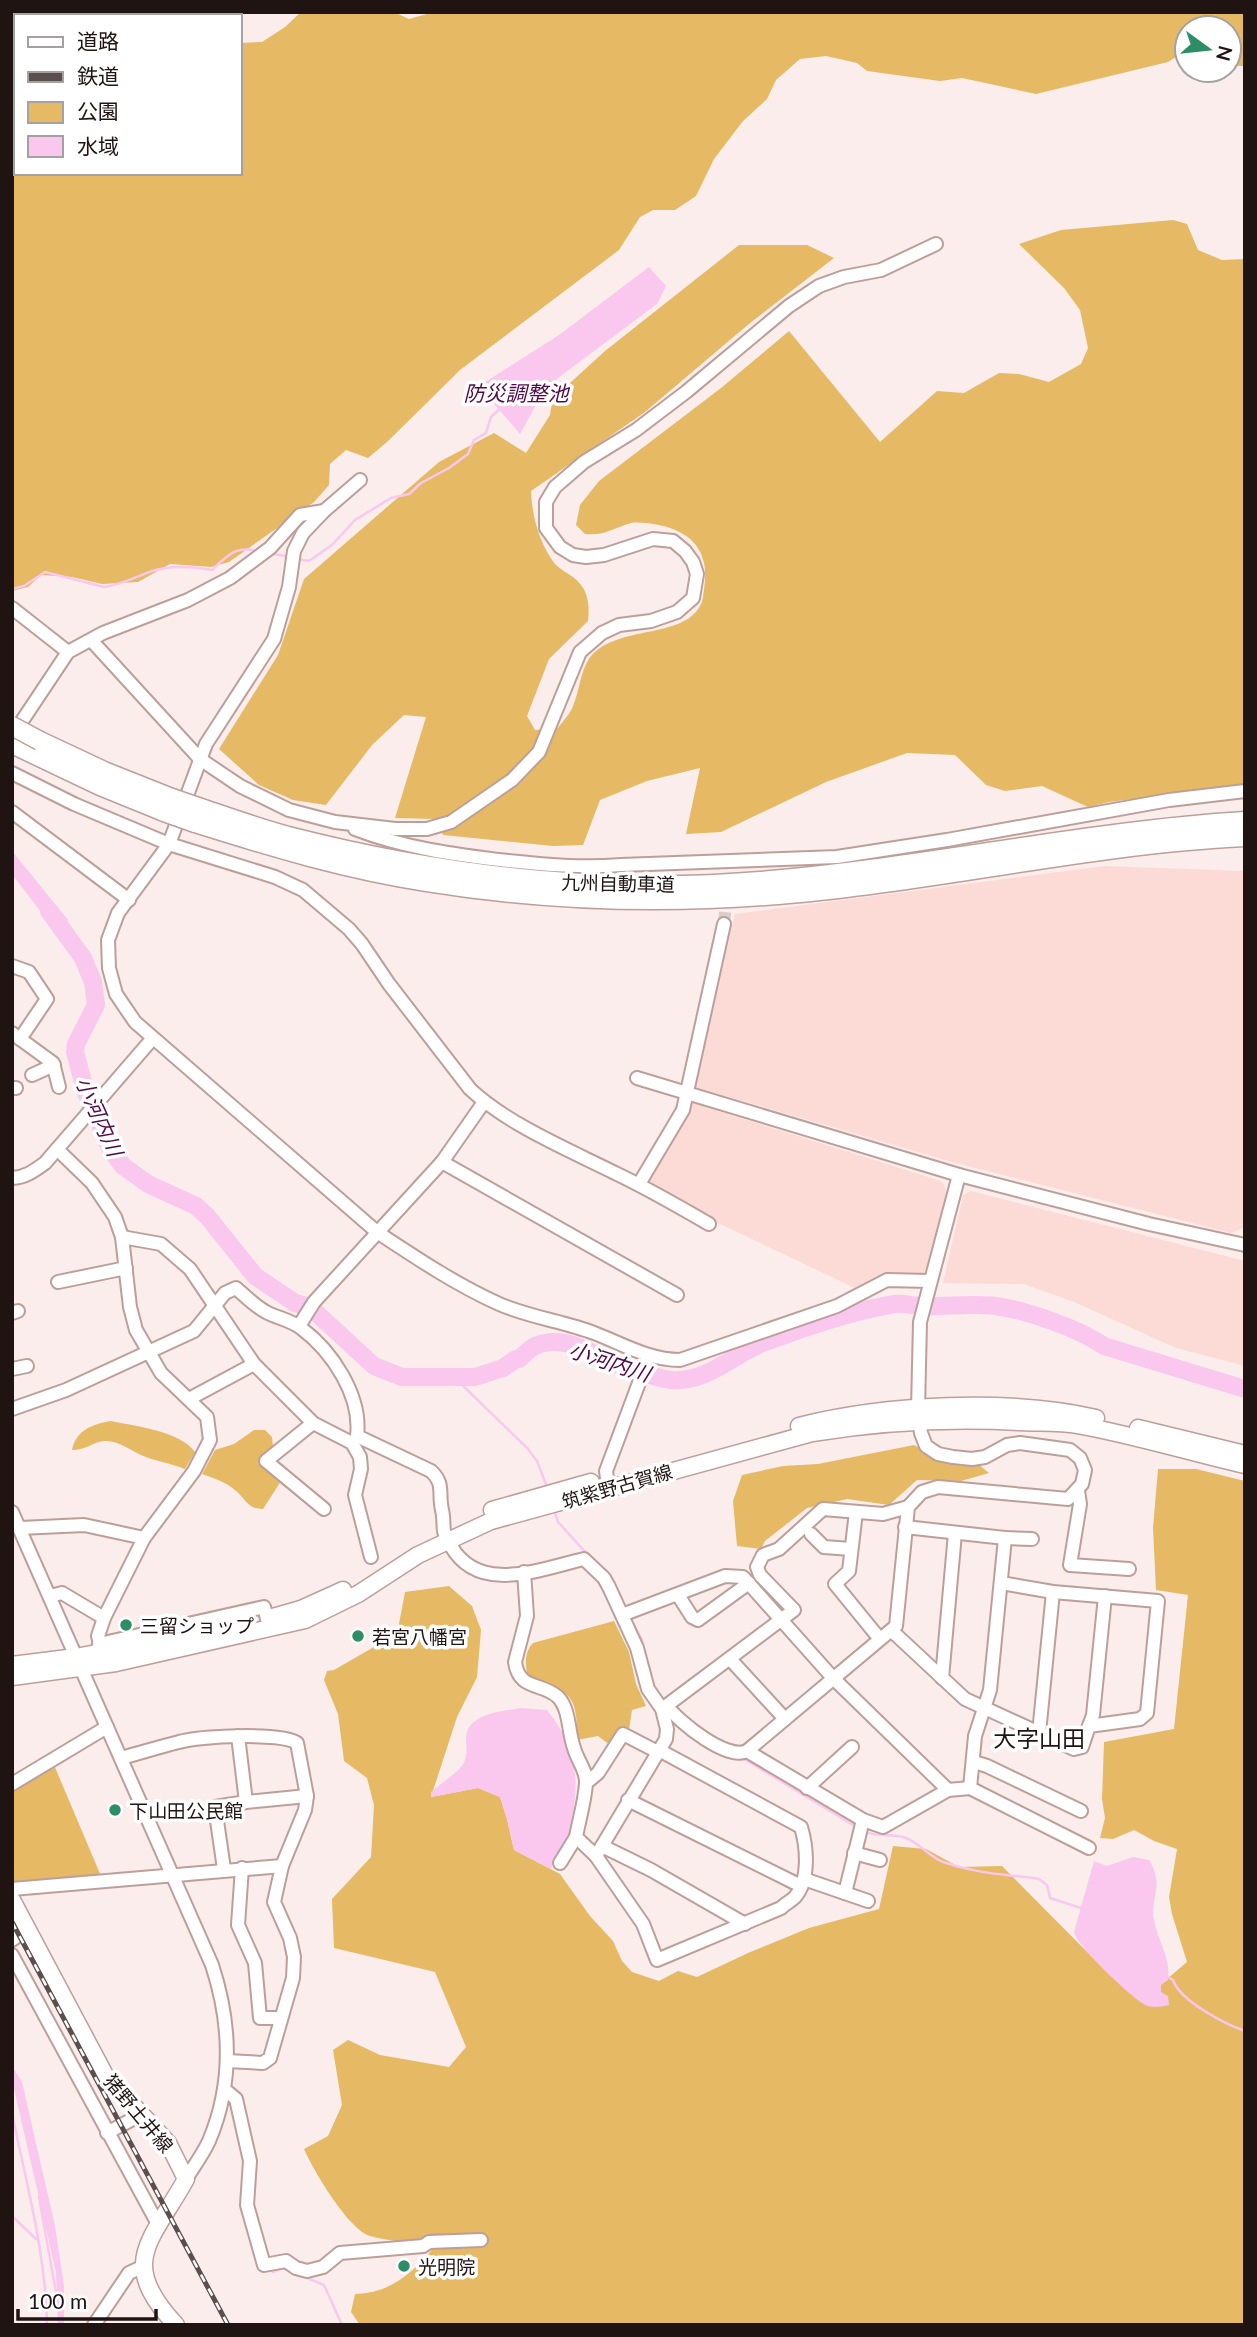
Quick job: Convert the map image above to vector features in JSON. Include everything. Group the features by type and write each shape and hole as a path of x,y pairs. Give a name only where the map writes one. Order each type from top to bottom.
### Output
{"highway":[{"name":"九州自動車道","path":"12,726 37,748"},
{"name":"九州自動車道","path":"12,744 37,748 168,805 318,859 426,882 532,895 643,901 751,897 822,891 1083,853 1245,837"},
{"name":"九州自動車道","path":"198,816 430,867 493,876 605,884 705,884 803,877 1148,829 1245,821"}],"main road":[{"name":"筑紫野古賀線","path":"12,1677 79,1662 100,1647 267,1619 301,1609 349,1587 415,1544 491,1521 781,1440 919,1415 999,1408 1060,1411 1245,1454"},
{"name":"筑紫野古賀線","path":"12,1665 79,1662 156,1654 304,1620 358,1594 446,1534 521,1501 810,1423 864,1412 1078,1425 1245,1465"},
{"name":"猪野土井線","path":"15,1910 105,2075 168,2143 186,2179"},
{"path":"176,2325 147,2288 142,2267 145,2252 186,2179"}],"street":[{"path":"91,640 200,759 240,786 289,810 335,821 395,829 427,829 452,822 512,780 539,752 580,652 589,642 602,632 619,625 651,621 677,612 693,598 696,574 693,562 673,541 653,539 604,555 586,557 573,555 560,547 546,528 546,502 555,487 584,462 636,430 686,392 789,306 819,286 844,277 881,270 936,244"},
{"path":"360,480 303,533 294,551 289,587 274,639 206,744 169,844 118,914 108,940 109,968 116,994 135,1022 377,1232 441,1273 498,1304 592,1332 648,1359 680,1360 837,1306 887,1280 928,1285"},
{"path":"12,735 68,652 103,633 188,600 230,579 270,548 300,515 324,511"},
{"path":"12,608 68,652"},
{"path":"12,773 74,804 169,844 275,877 303,890 349,929 362,944 470,1090 484,1102 552,1142 639,1184 709,1224"},
{"path":"335,821 401,845 470,857 586,868 729,867 837,857 1143,804 1245,791"},
{"path":"12,812 129,900"},
{"path":"639,1184 683,1110 724,924"},
{"path":"12,966 29,972 47,999 16,1036 54,1065 59,1087"},
{"path":"12,1178 21,1178 33,1172 57,1149 153,1038"},
{"path":"32,1075 54,1065"},
{"path":"637,1078 959,1175 1149,1224 1245,1245"},
{"path":"300,1324 314,1302 442,1162 484,1102"},
{"path":"57,1149 92,1183 115,1217 122,1237 136,1330 161,1373 207,1417 210,1440 194,1471 144,1538 104,1618 98,1636 100,1647"},
{"path":"442,1162 677,1295"},
{"path":"959,1175 920,1322 919,1415 926,1446 938,1454 972,1460 985,1457 1007,1445 1020,1443 1070,1450 1080,1458 1085,1469 1079,1490 1080,1504 1069,1565 1129,1569"},
{"path":"122,1237 161,1244 190,1269 254,1364 313,1423 430,1471 438,1478 446,1534 456,1555 470,1567 498,1576 584,1559 604,1578 637,1648 648,1689 683,1723 724,1750 741,1754 747,1751 879,1638 892,1632 896,1626 908,1507"},
{"path":"58,1282 126,1268"},
{"path":"12,1409 66,1390 194,1331 225,1293 236,1288 264,1311 300,1324 335,1365 349,1390 357,1409 354,1440 361,1469 355,1495 371,1557"},
{"path":"607,1478 606,1471 648,1359"},
{"path":"190,1399 254,1364"},
{"path":"12,1369 27,1366"},
{"path":"313,1423 266,1461 324,1509"},
{"path":"665,1708 794,1611 760,1575 757,1567 759,1559 779,1549 823,1509 883,1514 908,1507 922,1492 938,1486 1056,1499 1068,1499 1079,1490"},
{"path":"12,1512 172,1873 218,1985 226,2025 227,2062 224,2089 207,2145 186,2179"},
{"path":"856,1512 849,1571 835,1584 879,1638"},
{"path":"20,1528 84,1525 144,1538"},
{"path":"905,1527 1032,1539"},
{"path":"942,1678 956,1533"},
{"path":"811,1534 824,1546 851,1549"},
{"path":"970,1788 975,1736 990,1689 1005,1538"},
{"path":"524,1572 527,1616 515,1662 516,1668 524,1682 555,1694 563,1702 573,1748 585,1774 586,1783 576,1837 560,1863"},
{"path":"622,1615 725,1576 737,1576 749,1583 833,1678 948,1790"},
{"path":"678,1595 692,1617 698,1620 749,1583"},
{"path":"1001,1583 1053,1592 1158,1601 1147,1713 1140,1719 1090,1726"},
{"path":"1039,1733 1053,1592"},
{"path":"50,1596 62,1593 104,1618"},
{"path":"892,1632 965,1699 1074,1749 1082,1747 1093,1715 1105,1596"},
{"path":"730,1659 785,1719"},
{"path":"599,1851 666,1740 665,1708"},
{"path":"12,1784 107,1727"},
{"path":"586,1783 598,1773 623,1734 659,1750 801,1826 806,1856 802,1882 795,1897 781,1908 657,1960 643,1924 599,1851"},
{"path":"121,1758 179,1741 239,1736 290,1738 297,1743 307,1796 282,1866 274,1902 290,1938 294,1957 293,1978 270,2058 263,2063 227,2062"},
{"path":"239,1736 246,1802"},
{"path":"807,1788 852,1748"},
{"path":"747,1751 863,1820 883,1827 948,1790 970,1788 1089,1848"},
{"path":"974,1762 1081,1811"},
{"path":"224,1869 215,1807 307,1796"},
{"path":"628,1800 802,1882 868,1901"},
{"path":"845,1893 863,1820"},
{"path":"576,1837 599,1851 651,1870 746,1924"},
{"path":"854,1853 880,1860"},
{"path":"12,1889 172,1873 282,1866"},
{"path":"242,1868 238,1925 255,1963 260,2018 280,2018"},
{"path":"12,1940 27,1928"},
{"path":"12,1955 159,2226"},
{"path":"224,2089 236,2099 250,2161 247,2205 264,2264 286,2261 307,2271 323,2267 340,2253 423,2246 429,2242 481,2241"},
{"path":"107,2133 140,2115"},
{"path":"94,2325 129,2273 142,2267"}],"shaded area":[{"path":"1104,866 1245,871 1243,1228 1231,1233 952,1162 695,1087 735,914"},
{"path":"693,1103 944,1184 946,1195 927,1268 923,1273 893,1273 874,1278 855,1288 718,1223 645,1181"},
{"path":"971,1191 1245,1261 1245,1366 1176,1348 1074,1302 1024,1284 943,1283 963,1195"}],"green space":[{"path":"301,12 394,12 409,19 434,12 1245,12 1245,66 1243,14 1173,14 1173,59 1168,62 1036,94 962,78 940,81 867,71 857,63 826,56 800,59 776,80 767,99 743,121 714,159 696,196 675,210 653,210 640,217 619,250 460,370 368,458 346,450 330,464 329,485 314,502 229,562 211,567 170,564 138,582 102,584 72,577 41,575 28,587 12,591 12,44 14,175 242,175 242,43 262,42 285,27"},
{"path":"1173,220 1187,224 1198,250 1222,260 1245,259 1245,785 1088,807 1042,786 1005,791 986,785 955,755 907,753 826,782 721,832 686,834 700,768 647,781 600,800 583,845 553,846 443,835 436,819 395,818 426,717 404,715 372,745 326,805 293,800 259,785 219,749 278,655 304,579 439,462 494,433 526,453 550,415 552,402 559,393 605,351 739,245 807,245 834,258 750,323 645,412 531,491 535,520 545,547 555,564 582,586 589,608 588,621 549,659 527,716 535,730 558,728 572,709 587,662 603,646 679,623 691,616 702,600 704,563 696,545 683,534 666,527 631,523 604,533 585,534 576,525 580,505 599,481 721,388 789,331 880,442 937,391 964,393 999,373 1019,374 1049,382 1081,364 1088,348 1080,310 1064,288 1019,244 1061,230"},
{"path":"111,1421 168,1434 195,1452 185,1469 146,1457 109,1441 72,1450 77,1437 86,1429"},
{"path":"254,1430 265,1430 272,1437 273,1447 260,1462 281,1481 263,1509 250,1505 228,1485 202,1474 215,1450 234,1444"},
{"path":"914,1445 936,1456 979,1465 989,1473 961,1481 917,1480 889,1505 847,1499 807,1508 765,1541 761,1549 737,1546 733,1501 742,1475 783,1466 818,1464"},
{"path":"1158,1469 1196,1469 1245,1481 1245,2325 360,2325 351,2312 355,2294 380,2290 401,2279 436,2245 386,2240 362,2231 332,2198 309,2159 304,2149 328,2136 342,2105 333,2050 348,2040 380,2055 449,2067 466,2047 435,1972 334,1948 332,1899 371,1857 374,1805 367,1778 344,1761 338,1714 324,1680 327,1671 334,1670 386,1640 398,1629 405,1592 449,1586 472,1606 481,1630 477,1677 457,1717 431,1797 478,1788 500,1797 514,1850 560,1874 590,1916 613,1941 622,1961 632,1972 659,1981 678,1971 697,1977 809,1928 879,1909 893,1846 926,1849 959,1867 1002,1866 1107,1972 1161,1992 1161,1984 1187,1962 1169,1897 1177,1849 1134,1830 1113,1839 1100,1838 1105,1818 1102,1799 1104,1742 1174,1729 1188,1595 1156,1590 1153,1528"},
{"path":"614,1621 629,1652 636,1684 646,1706 632,1710 629,1730 614,1748 598,1736 577,1740 573,1703 562,1691 528,1677 526,1663 528,1650 533,1643"},
{"path":"54,1765 101,1876 12,1884 12,1791"}],"water":[{"name":"防災調整池","path":"649,267 666,286 657,304 546,387 520,434 479,386 559,335"},
{"path":"12,851 68,920 60,937 12,874"},
{"path":"521,1708 547,1710 563,1734 575,1771 575,1798 570,1830 551,1869 514,1850 500,1797 478,1788 431,1797 431,1792 463,1764 467,1732 471,1725 485,1716"},
{"path":"1133,1857 1149,1860 1156,1877 1154,1920 1168,1972 1168,1980 1161,1985 1161,1992 1168,1996 1169,2005 1148,2006 1135,1998 1093,1958 1074,1932 1094,1861 1107,1866"},
{"path":"12,2066 22,2082 55,2226 64,2286 64,2325 58,2325 56,2272 12,2080"}],"waterway":[{"path":"236,14 248,12"},
{"path":"297,559 309,561 332,545 355,520 391,498 409,494 421,483 468,454 474,440 486,433 491,417 501,408"},
{"path":"12,589 24,586 45,572 104,587 167,568 212,570 233,553 244,550 259,551"},
{"path":"269,553 290,557"},
{"name":"小河内川","path":"49,911 83,958 93,982 96,1005 76,1044 75,1052 86,1093 111,1150 123,1166 148,1184 196,1206 255,1276 295,1303 310,1307 374,1366 402,1377 475,1377 503,1368 535,1346 559,1342 582,1348 648,1375 684,1380 708,1373 763,1343 862,1311 898,1304 977,1305 1009,1308 1037,1316 1081,1333 1104,1346 1245,1389"},
{"path":"454,1377 528,1449 537,1461 547,1487"},
{"path":"554,1510 558,1522 587,1554"},
{"path":"630,1617 644,1649"},
{"path":"717,1752 725,1757 746,1760 858,1828"},
{"path":"864,1831 906,1838 943,1862 955,1866 1039,1879 1047,1885 1050,1898 1084,1909"},
{"path":"1166,1976 1173,1980 1177,1988 1194,2004 1245,2031"},
{"path":"12,2113 39,2245 47,2325"},
{"path":"39,2197 58,2304"},
{"path":"12,2216 36,2239"},
{"path":"271,2270 273,2272 283,2268 324,2285 342,2325"}],"tunnel":[{"path":"724,924 729,873"}],"railway":[{"path":"12,1922 228,2325"}],"place":[{"name":"三留ショップ","path":"126,1625"},
{"name":"若宮八幡宮","path":"358,1636"},
{"name":"下山田公民館","path":"115,1810"},
{"name":"光明院","path":"404,2266"}],"district":[{"name":"大字山田","path":"1039,1738"}]}
